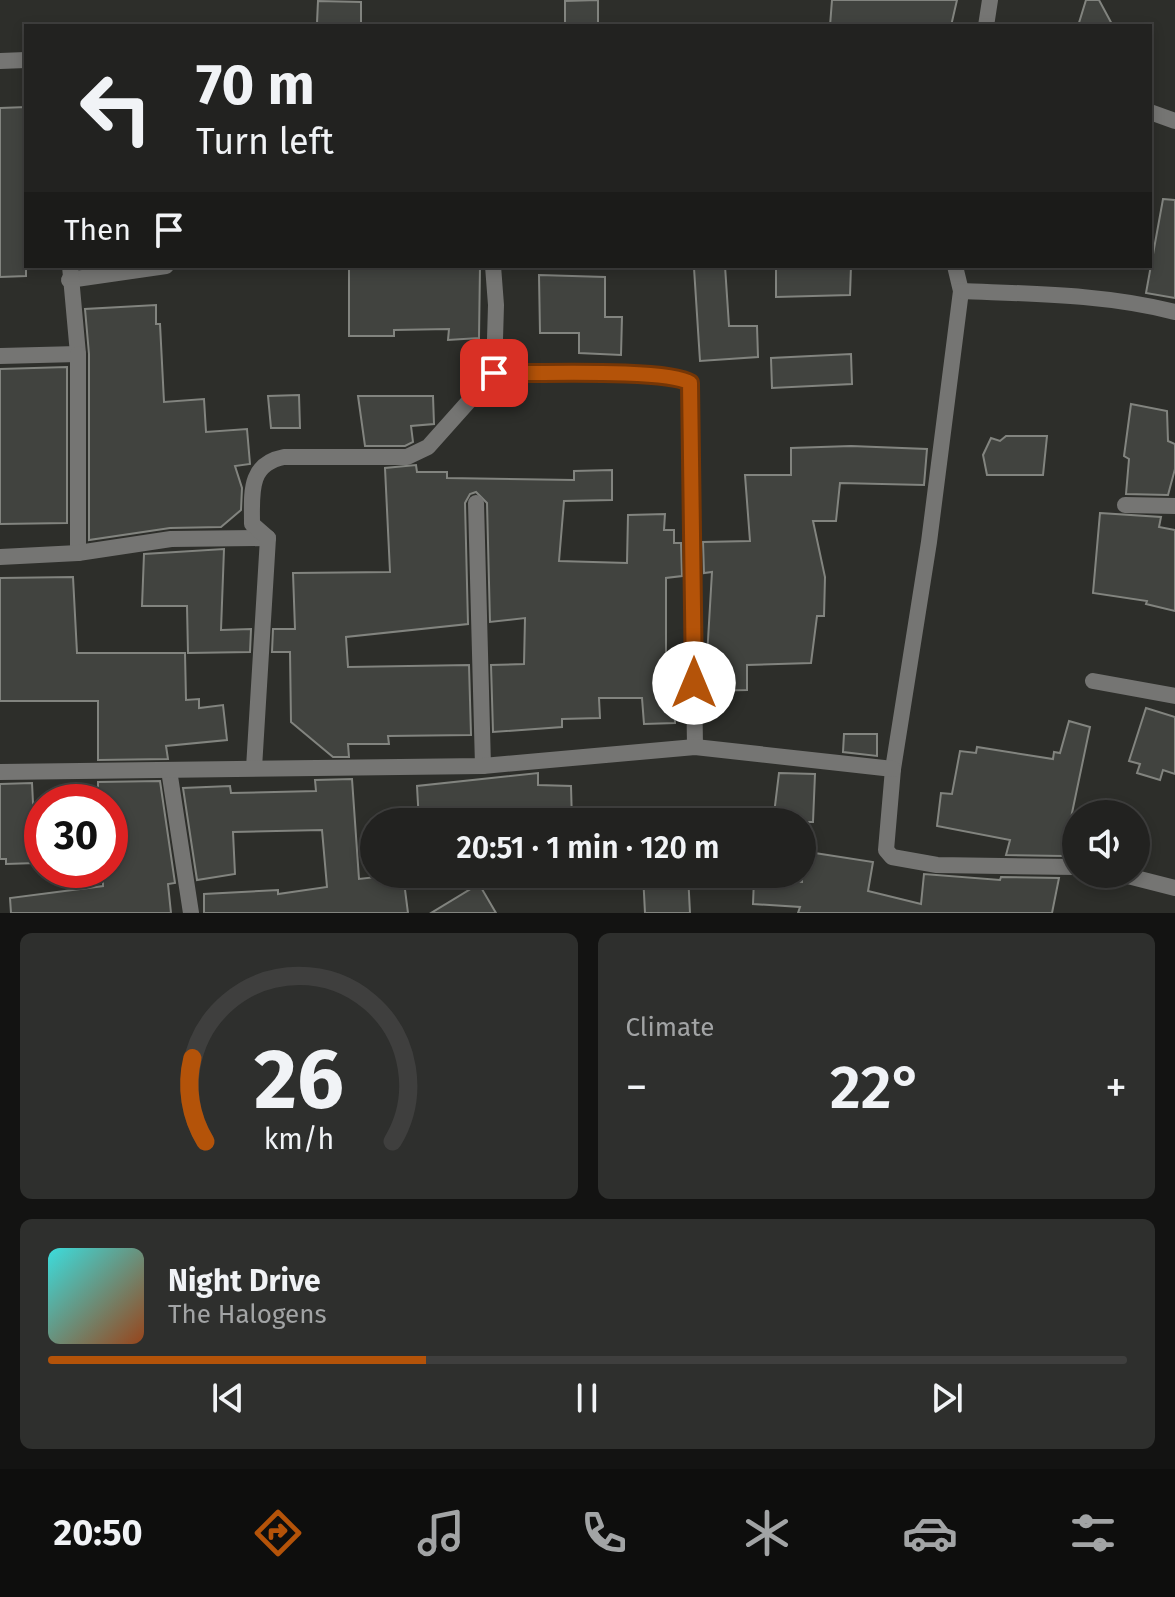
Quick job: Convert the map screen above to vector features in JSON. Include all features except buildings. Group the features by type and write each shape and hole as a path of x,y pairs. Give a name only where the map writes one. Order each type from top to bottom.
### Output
{"street":[{"path":"986,24 990,0"},
{"path":"0,61 24,60"},
{"path":"1152,113 1175,121"},
{"path":"78,553 78,354 70,273 139,268"},
{"path":"268,538 252,524 252,487 257,471 268,460 284,457 407,457 428,447 494,373 496,305 493,268"},
{"path":"955,268 961,291 929,542 893,769 886,850 892,857 937,865 1062,867"},
{"path":"961,291 1079,296 1137,303 1175,312"},
{"path":"0,356 78,354"},
{"path":"494,373 652,376 683,378 690,383 695,747"},
{"path":"476,503 483,766"},
{"path":"1125,505 1175,506"},
{"path":"0,557 78,553 171,539 268,538"},
{"path":"254,768 268,538"},
{"path":"1093,681 1175,696"},
{"path":"0,772 483,766 695,747 893,769"},
{"path":"169,770 191,913"},
{"path":"1150,882 1175,888"}],"route":[{"path":"494,373 652,376 683,378 690,383 694,683"}]}
